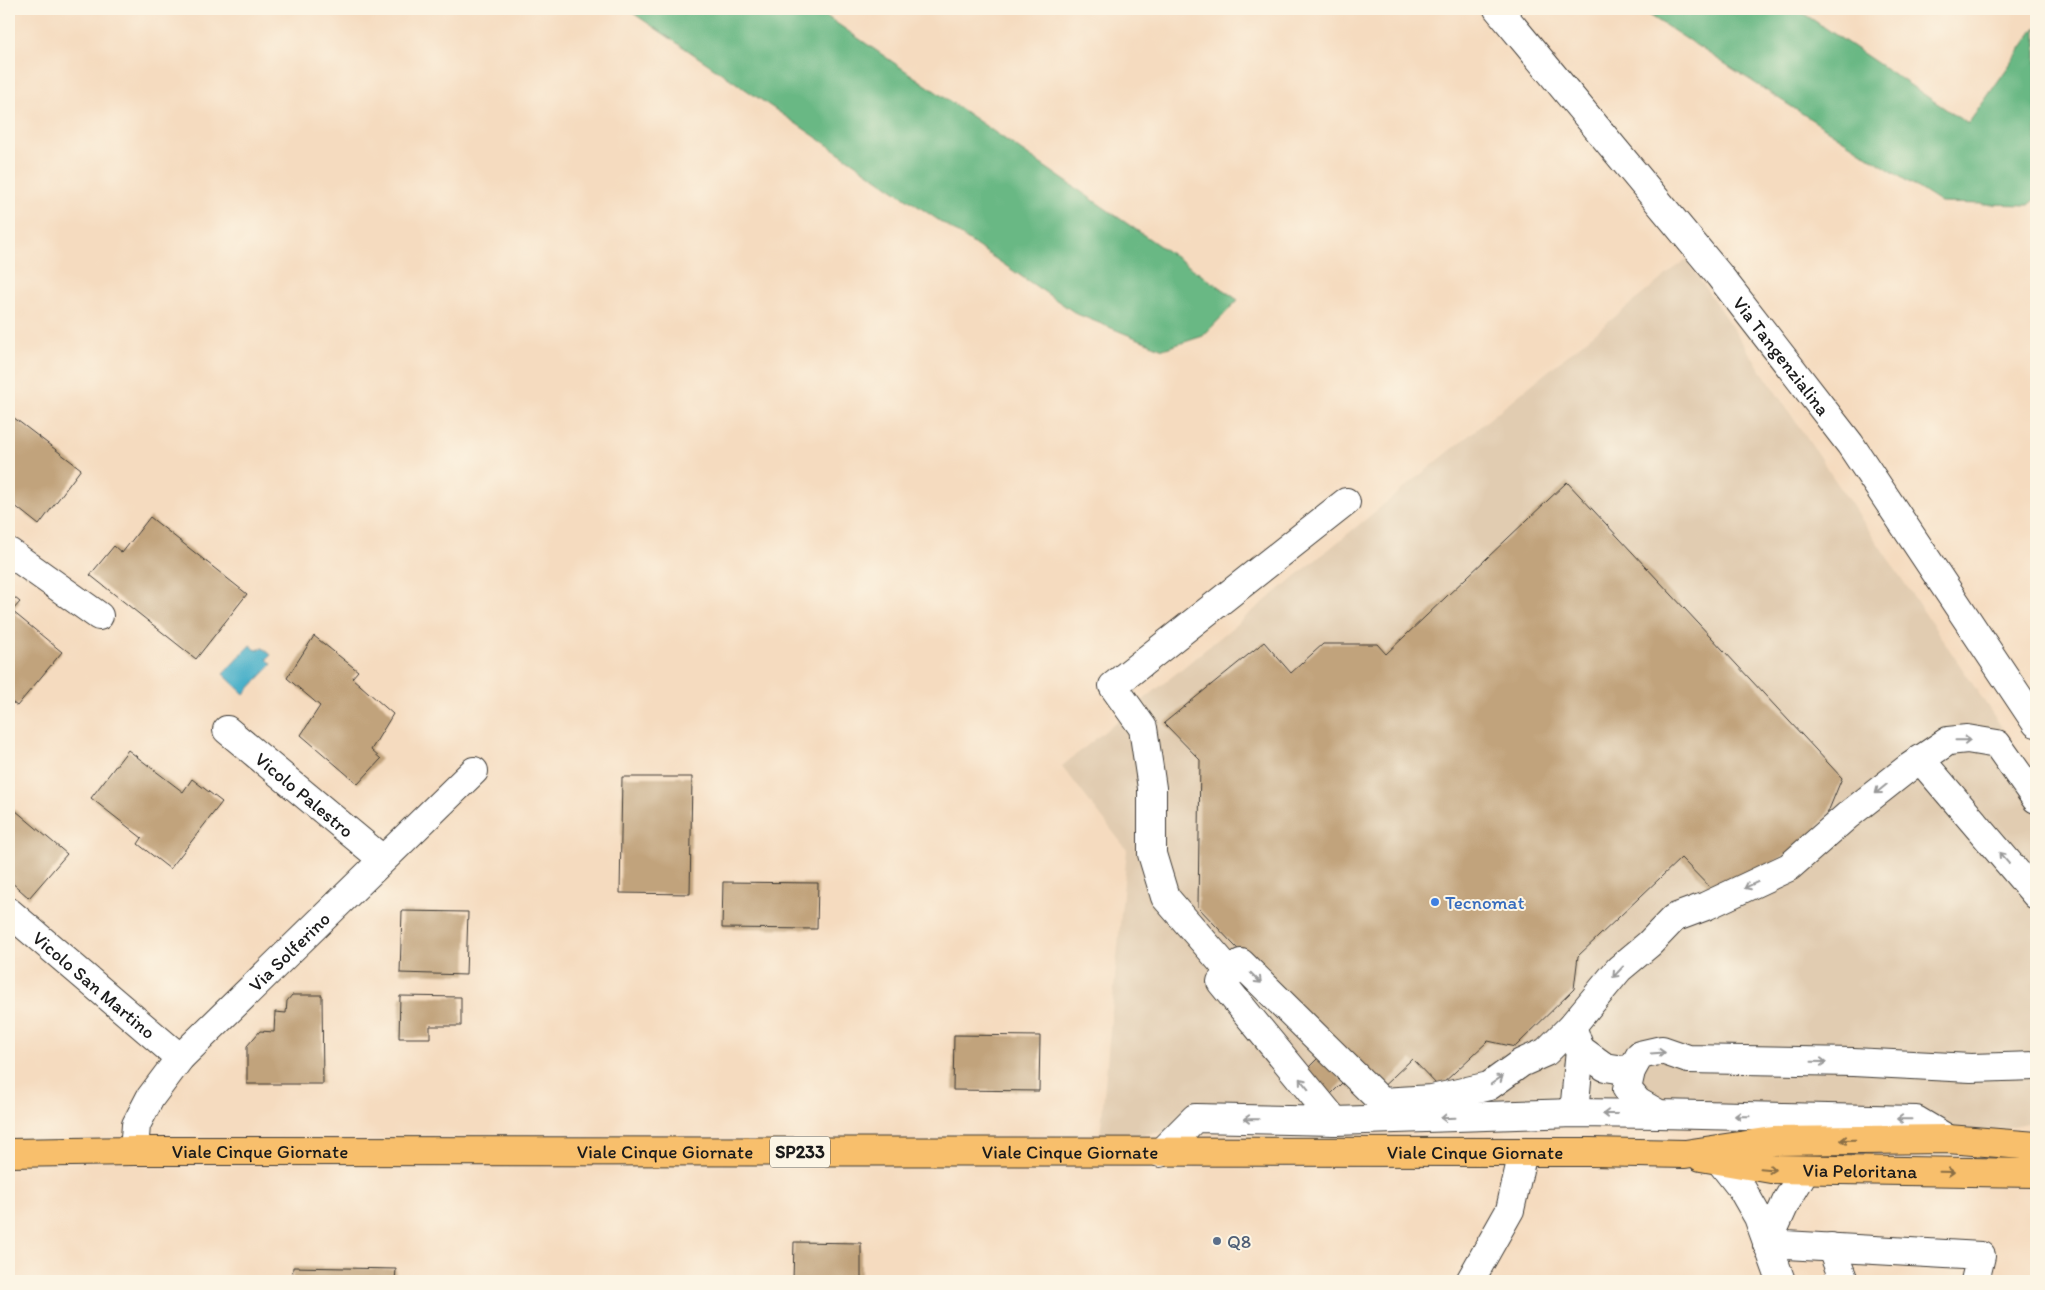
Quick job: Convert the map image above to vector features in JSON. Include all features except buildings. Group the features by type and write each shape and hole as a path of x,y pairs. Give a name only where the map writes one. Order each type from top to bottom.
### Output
{"main road":[{"name":"Via Peloritana","path":"1591,1152 1685,1154 1773,1141 1948,1139 2036,1146"},
{"name":"Viale Cinque Giornate","path":"9,1154 134,1151 1591,1152"},
{"name":"Via Peloritana","path":"1685,1154 1771,1169 2036,1173"}],"street":[{"name":"Via Tangenzialina","path":"1498,9 1719,275 1850,444 2036,723"},
{"path":"1230,973 1165,897 1152,854 1152,788 1144,728 1113,686 1346,502"},
{"path":"9,552 99,616"},
{"name":"Vicolo Palestro","path":"227,730 382,858"},
{"path":"1574,1114 1576,1037 1619,969 1649,944 1674,918 1706,906 1789,867 1847,816 1920,759 1948,741 1967,739 1997,744 2036,799"},
{"path":"1920,759 2036,895"},
{"name":"Via Solferino","path":"134,1151 136,1125 150,1098 180,1058 382,858 474,771"},
{"name":"Vicolo San Martino","path":"9,912 180,1058"},
{"path":"1335,1121 1221,982 1241,963 1382,1102 1432,1098 1488,1086 1521,1063 1576,1037"},
{"path":"1576,1037 1605,1067 1631,1071"},
{"path":"1659,1114 1638,1102 1627,1089 1631,1071 1640,1055 1662,1050 1688,1060 1853,1062 1971,1068 2036,1066"},
{"path":"1160,1153 1195,1118 1335,1121 1574,1114 1659,1114 1916,1120 1948,1139"},
{"path":"1470,1281 1510,1210 1523,1152"},
{"path":"1720,1161 1742,1189 1758,1217 1781,1281"},
{"path":"1767,1244 1786,1202 1805,1170"},
{"path":"1767,1244 1981,1256 1975,1281"},
{"path":"1831,1247 1844,1281"}],"shaded area":[{"path":"1686,259 2036,778 2036,1121 1983,1132 1335,1121 1100,1137 1127,850 1062,766"}],"green space":[{"path":"627,9 816,9 1238,300 1203,336 1163,349 1077,314"},
{"path":"1640,9 1797,9 1968,124 2036,27 2036,199 2029,205 1941,203"}],"water":[{"path":"250,645 256,650 263,648 271,655 267,659 272,664 244,694 223,674"}],"place":[{"name":"Tecnomat","path":"1435,902"},
{"name":"Q8","path":"1217,1241"}]}
